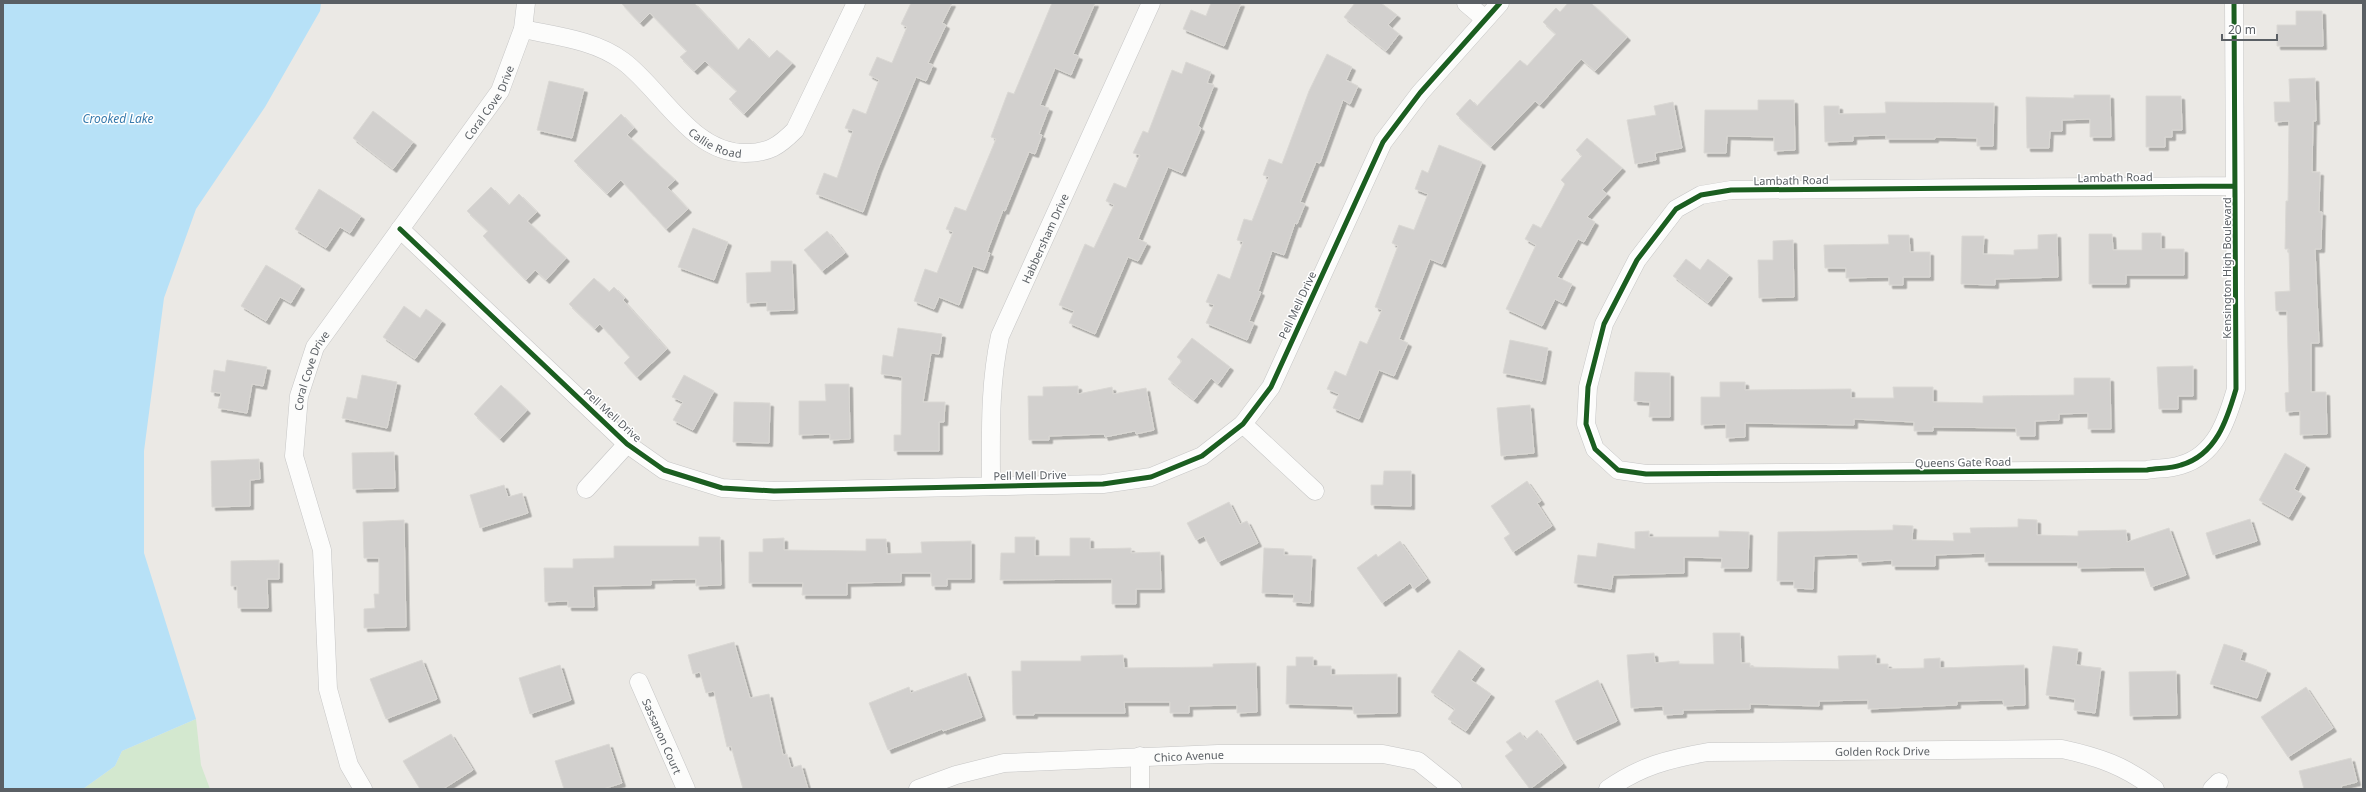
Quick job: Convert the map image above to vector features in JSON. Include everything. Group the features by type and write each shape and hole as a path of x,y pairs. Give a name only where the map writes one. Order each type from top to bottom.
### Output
{"street":[{"name":"Coral Cove Drive","path":"363,789 349,765 328,689 322,550 294,456 299,396 315,347 500,91 523,29 526,3"},
{"name":"Callie Road","path":"523,29 590,44 623,61 706,142 733,153 761,153 781,144 795,130 856,3"},
{"name":"Habbersham Drive","path":"991,486 991,396 993,368 1000,336 1151,3"},
{"path":"1466,3 1485,19"},
{"name":"Pell Mell Drive","path":"400,230 627,444 664,470 722,488 774,491 1103,484 1151,477 1202,456 1244,424 1271,387 1384,142 1420,93 1500,3"},
{"name":"Kensington High Boulevard","path":"2234,3 2236,389"},
{"name":"Lambath Road","path":"1646,474 1618,470 1595,449 1586,424 1588,387 1604,324 1637,260 1676,209 1701,195 1730,190 2235,186"},
{"name":"Queens Gate Road","path":"1646,474 2147,470 2181,465 2209,449 2227,421 2236,389"},
{"path":"1244,424 1314,491"},
{"path":"586,489 627,444"},
{"name":"Sassanon Court","path":"639,682 686,789"},
{"name":"Golden Rock Drive","path":"1608,789 1625,777 1662,761 1708,752 2062,749 2100,758 2135,774 2155,789"},
{"name":"Chico Avenue","path":"918,789 956,775 1004,763 1140,756 1384,754 1418,761 1452,789"},
{"path":"1140,756 1140,789"}],"green space":[{"path":"196,719 201,765 210,789 83,789 115,766 122,751"}],"water":[{"name":"Crooked Lake","path":"3,3 321,3 320,11 265,107 196,209 164,298 144,451 144,553 196,719 122,751 115,766 83,789 3,789"}],"building":[{"path":"621,3 694,3 738,50 749,38 769,58 777,50 792,63 744,114 729,99 737,91 705,61 694,71 680,57 687,51 650,13 640,23"},
{"path":"911,3 952,3 942,23 946,25 928,63 933,65 926,81 916,77 878,169 863,212 816,194 824,173 837,178 853,131 845,128 853,109 866,114 879,80 869,75 877,57 892,63 907,27 901,24"},
{"path":"1052,3 1095,3 1073,54 1079,56 1071,75 1055,68 1040,105 1049,108 1039,134 1042,135 1035,154 1029,152 1005,211 1003,210 987,252 990,253 984,270 973,266 959,305 939,297 934,309 914,301 925,269 937,273 953,232 946,229 955,207 966,211 996,139 991,137 1008,92 1014,94"},
{"path":"1211,3 1241,3 1224,46 1183,29 1191,10 1206,16"},
{"path":"1355,3 1381,3 1397,15 1388,25 1399,34 1386,51 1344,17"},
{"path":"1568,3 1591,3 1627,37 1595,71 1581,59 1540,105 1535,101 1491,147 1456,114 1470,99 1477,106 1520,60 1527,66 1556,34 1543,22 1556,8 1560,12"},
{"path":"2296,11 2322,11 2323,46 2277,46 2277,25 2296,25"},
{"path":"1327,54 1352,67 1346,80 1358,86 1350,104 1343,100 1320,163 1316,162 1300,202 1305,204 1297,224 1295,223 1284,255 1272,251 1258,291 1261,292 1249,321 1254,323 1247,340 1206,323 1214,305 1206,302 1218,274 1230,279 1243,242 1237,240 1244,219 1252,221 1269,177 1263,175 1269,159 1282,164 1309,91"},
{"path":"1186,62 1211,72 1207,83 1214,85 1198,126 1201,128 1182,173 1168,167 1138,239 1147,243 1138,261 1128,257 1095,334 1069,323 1074,311 1059,305 1085,244 1094,248 1114,205 1106,201 1114,183 1126,188 1140,155 1133,153 1143,131 1148,133 1172,70 1182,74"},
{"path":"2315,78 2316,121 2313,121 2312,172 2320,172 2319,212 2322,212 2321,249 2315,249 2319,343 2311,343 2311,392 2326,392 2327,434 2300,435 2300,411 2286,412 2285,393 2289,392 2287,311 2276,311 2275,292 2290,291 2289,249 2285,249 2286,201 2288,201 2289,121 2275,122 2274,102 2290,102 2289,79"},
{"path":"549,81 584,89 572,138 537,130"},
{"path":"2074,95 2110,95 2111,137 2090,137 2090,119 2062,120 2062,131 2050,131 2049,148 2027,148 2026,97 2074,98"},
{"path":"2146,96 2181,96 2182,130 2172,130 2172,137 2165,137 2165,147 2146,147"},
{"path":"1758,100 1794,100 1795,150 1774,151 1774,137 1727,136 1726,153 1704,153 1705,110 1758,110"},
{"path":"1673,102 1682,148 1655,153 1656,160 1635,164 1627,120 1656,115 1654,106"},
{"path":"1885,102 1994,103 1993,146 1977,146 1977,138 1935,137 1935,139 1886,139 1886,135 1853,136 1853,141 1825,142 1824,106 1839,106 1839,114 1886,113"},
{"path":"373,111 413,142 393,169 353,138"},
{"path":"621,114 634,128 627,135 675,180 667,187 688,209 666,229 621,180 607,194 574,161"},
{"path":"1587,138 1622,168 1602,190 1607,194 1587,217 1595,222 1584,242 1578,239 1557,277 1572,284 1563,303 1555,299 1542,326 1506,309 1536,245 1525,239 1533,224 1541,228 1565,184 1561,180 1582,156 1576,150"},
{"path":"1439,145 1482,162 1442,264 1430,259 1399,339 1408,343 1394,376 1379,370 1359,419 1333,408 1339,394 1327,389 1335,371 1346,376 1360,341 1367,344 1382,310 1375,307 1398,246 1392,243 1399,225 1414,230 1428,194 1415,189 1422,170 1428,173"},
{"path":"491,187 509,205 519,194 537,212 527,221 566,258 546,280 535,270 526,280 483,236 488,231 467,211"},
{"path":"319,189 361,216 350,233 340,227 326,248 295,229"},
{"path":"693,228 728,242 714,280 678,267"},
{"path":"827,231 845,253 822,271 804,250"},
{"path":"2142,233 2161,233 2161,249 2184,249 2184,275 2126,275 2126,284 2089,284 2089,234 2112,234 2113,250 2142,250"},
{"path":"2057,234 2058,277 1995,279 1995,285 1961,284 1962,236 1984,236 1983,254 2014,255 2014,250 2038,249 2038,235"},
{"path":"1888,235 1909,235 1910,252 1930,252 1930,277 1903,277 1903,285 1889,285 1889,277 1846,278 1846,268 1825,268 1824,245 1889,244"},
{"path":"1793,240 1794,297 1759,298 1758,260 1773,260 1773,241"},
{"path":"1686,259 1700,270 1708,259 1729,275 1708,303 1673,276"},
{"path":"771,261 792,261 794,310 767,311 767,302 747,303 746,273 771,272"},
{"path":"266,265 301,286 291,303 280,297 266,321 241,306"},
{"path":"594,278 609,292 614,287 625,298 623,300 667,349 637,377 624,363 630,357 600,324 595,329 569,304"},
{"path":"404,306 420,318 426,309 442,321 415,359 383,337"},
{"path":"898,328 942,334 939,354 931,353 923,402 945,402 944,422 939,422 939,451 894,451 894,435 901,435 902,377 881,374 883,355 893,357"},
{"path":"1192,338 1230,367 1218,384 1211,378 1194,400 1168,379 1182,361 1177,357"},
{"path":"1510,340 1548,348 1542,381 1503,373"},
{"path":"227,360 267,367 263,386 252,384 247,413 218,408 221,393 211,392 214,370 225,372"},
{"path":"2193,366 2193,396 2178,396 2178,409 2159,409 2157,367"},
{"path":"1635,372 1670,373 1670,417 1649,417 1650,402 1634,401"},
{"path":"362,375 397,382 387,428 342,418 347,397 357,399"},
{"path":"684,375 714,391 693,430 673,420 683,402 672,397"},
{"path":"2074,378 2110,378 2111,429 2088,429 2088,413 2059,414 2059,420 2035,421 2035,436 2017,436 2016,428 1933,427 1933,431 1914,431 1914,422 1854,419 1854,425 1745,423 1745,437 1726,438 1726,424 1701,425 1701,397 1720,397 1720,382 1745,382 1745,390 1851,389 1851,398 1894,398 1893,387 1933,387 1933,402 1983,403 1983,396 2074,395"},
{"path":"825,384 849,384 850,439 830,440 830,434 799,435 799,401 826,401"},
{"path":"501,385 527,410 500,439 474,414"},
{"path":"1078,386 1078,394 1112,387 1113,394 1146,388 1154,430 1136,434 1135,431 1105,437 1104,434 1049,436 1049,440 1029,440 1028,396 1043,396 1043,387"},
{"path":"734,402 770,403 769,443 733,442"},
{"path":"1530,405 1534,453 1501,456 1497,408"},
{"path":"394,452 395,488 353,489 352,453"},
{"path":"2285,453 2306,465 2294,489 2302,494 2289,517 2259,500"},
{"path":"259,459 260,479 250,480 250,506 212,507 211,461"},
{"path":"1384,471 1411,471 1411,506 1371,505 1371,485 1383,485"},
{"path":"1527,481 1541,501 1537,503 1552,526 1513,552 1504,538 1510,534 1491,506"},
{"path":"504,485 508,497 522,493 528,513 480,528 470,495"},
{"path":"1229,502 1240,524 1247,521 1258,543 1218,562 1204,536 1196,540 1187,523"},
{"path":"2018,519 2037,520 2037,535 2078,536 2078,531 2126,530 2127,542 2169,528 2186,575 2151,587 2144,567 2078,568 2078,562 1985,562 1985,553 1935,555 1935,566 1892,566 1892,560 1859,562 1858,554 1814,556 1813,589 1794,588 1794,581 1777,581 1778,532 1893,530 1893,525 1913,526 1912,540 1954,541 1953,533 1971,533 1970,528 2018,527"},
{"path":"2250,519 2257,541 2213,555 2206,533"},
{"path":"404,520 406,627 364,628 364,609 375,608 374,594 379,594 379,558 364,558 363,522"},
{"path":"1649,531 1649,537 1719,537 1719,531 1749,532 1748,568 1721,568 1722,558 1684,557 1684,573 1613,575 1611,589 1574,583 1578,555 1596,557 1598,543 1635,549 1635,532"},
{"path":"699,537 720,537 721,585 696,586 696,579 651,580 651,585 593,586 594,607 568,607 568,601 545,602 544,568 573,568 573,559 614,558 614,546 699,546"},
{"path":"1015,537 1035,537 1035,556 1070,556 1070,538 1090,538 1090,549 1131,548 1131,553 1160,552 1161,589 1136,589 1136,604 1112,604 1112,579 1000,580 1001,553 1015,553"},
{"path":"784,538 784,550 866,551 866,539 886,539 887,554 922,553 921,542 971,541 971,579 947,579 947,586 932,586 931,573 901,573 901,582 847,583 847,595 802,595 803,583 749,583 749,552 763,552 763,539"},
{"path":"1400,541 1427,579 1414,589 1410,583 1382,603 1357,568 1376,554 1378,557"},
{"path":"1264,548 1284,549 1284,555 1312,556 1310,603 1293,602 1294,594 1262,593"},
{"path":"279,560 279,579 267,579 268,608 238,608 237,586 231,586 231,561"},
{"path":"1713,633 1740,633 1741,663 1750,663 1750,667 1839,669 1838,656 1876,655 1876,664 1888,664 1888,669 1924,668 1924,659 1940,658 1940,668 2024,665 2025,705 2004,706 2003,700 1957,701 1957,705 1868,709 1868,700 1819,701 1819,706 1750,704 1750,709 1683,710 1683,714 1664,715 1663,706 1631,708 1627,655 1654,653 1655,663 1679,661 1679,664 1714,664"},
{"path":"734,642 750,698 769,694 783,755 787,754 791,768 801,765 808,789 743,789 731,746 727,747 714,691 706,693 700,672 693,674 688,655"},
{"path":"2224,644 2243,650 2240,660 2267,670 2257,698 2210,684"},
{"path":"2053,646 2078,649 2076,665 2101,668 2095,713 2074,710 2075,699 2046,695"},
{"path":"1459,650 1481,666 1471,680 1491,694 1466,731 1448,719 1455,709 1431,692"},
{"path":"1123,655 1124,668 1213,667 1213,664 1256,663 1257,712 1237,713 1237,705 1189,706 1189,713 1170,713 1170,702 1124,702 1125,713 1034,713 1034,715 1013,715 1012,671 1021,671 1021,661 1081,661 1081,656"},
{"path":"1296,657 1313,657 1313,666 1331,666 1331,675 1397,674 1397,713 1354,714 1353,706 1286,704 1287,666 1296,666"},
{"path":"422,660 437,699 386,719 370,679"},
{"path":"560,665 571,700 530,714 519,678"},
{"path":"2176,671 2177,715 2130,716 2129,672"},
{"path":"966,673 982,717 943,731 942,729 888,750 869,703 909,687 911,693"},
{"path":"1598,680 1617,721 1574,741 1555,701"},
{"path":"2306,687 2333,728 2288,757 2261,717"},
{"path":"1537,730 1563,764 1530,789 1505,756 1513,750 1506,742 1520,732 1526,740"},
{"path":"451,734 473,770 443,789 420,789 403,761"},
{"path":"609,744 622,783 603,789 564,789 555,761"},
{"path":"2351,758 2357,782 2341,786 2342,789 2304,789 2299,771"}],"cycle path":[{"path":"400,229 627,444 664,470 722,488 774,491 1103,484 1151,477 1202,456 1243,424 1271,387 1383,142 1420,93 1500,3"},
{"path":"2234,3 2236,389 2229,413 2218,435 2211,445 2193,460 2168,468 2147,470 1646,474 1618,470 1595,449 1586,424 1588,387 1604,324 1637,260 1676,209 1701,195 1731,190 2235,186"}]}
